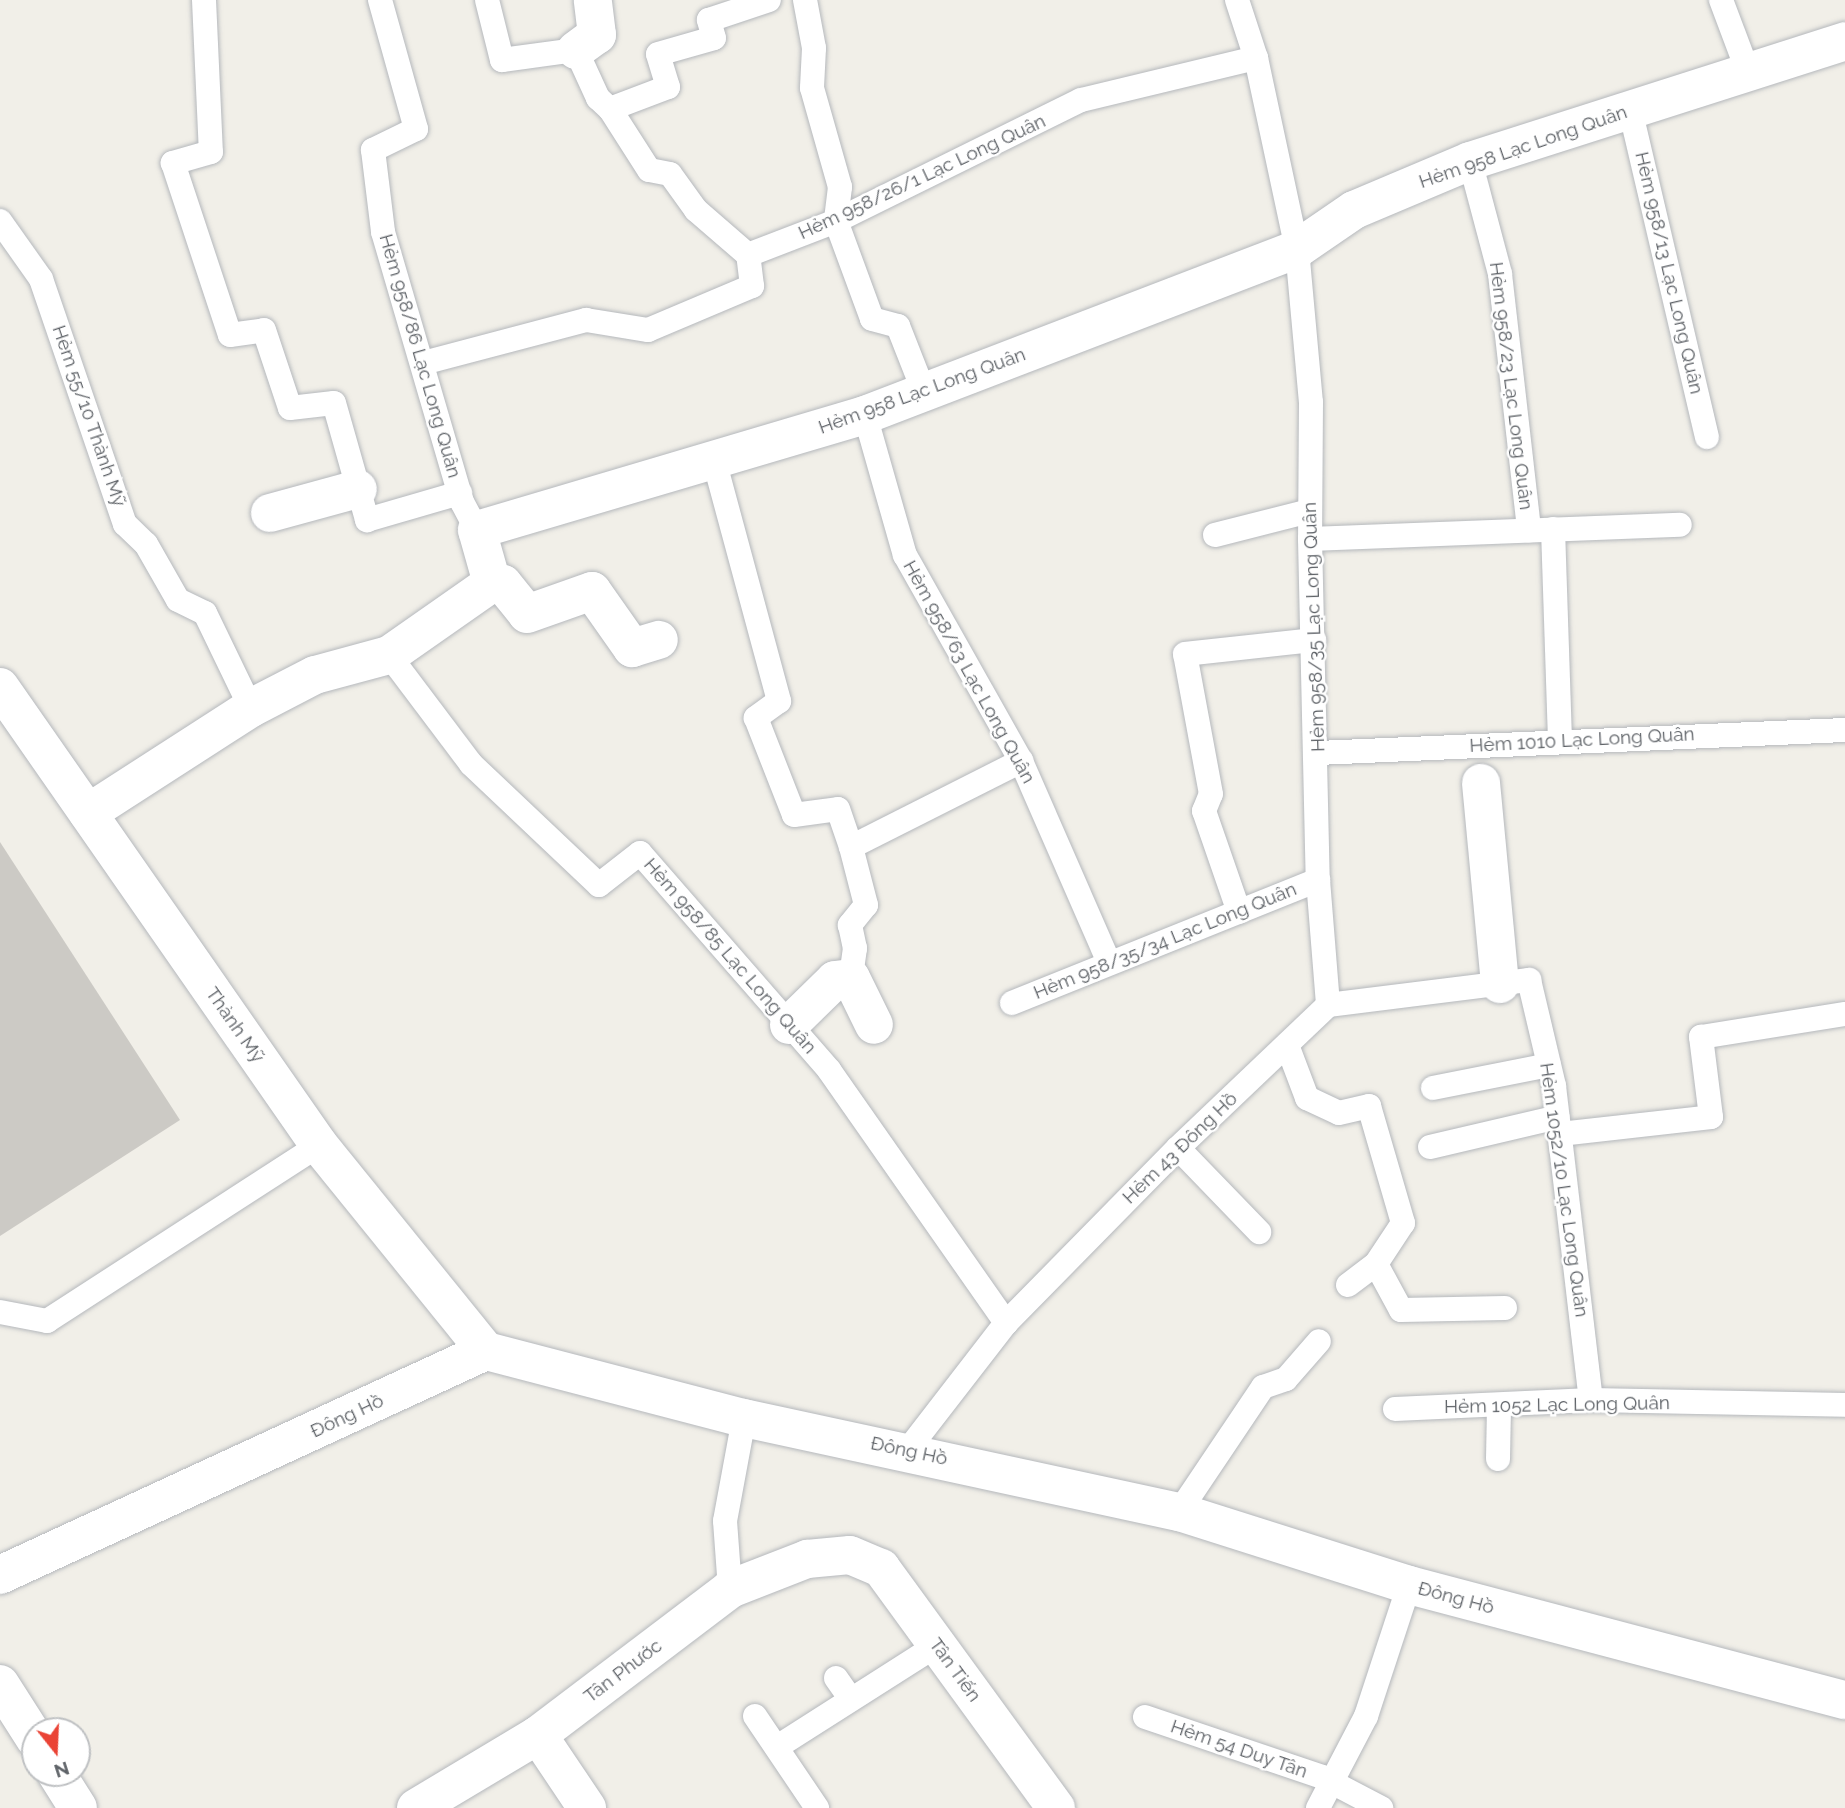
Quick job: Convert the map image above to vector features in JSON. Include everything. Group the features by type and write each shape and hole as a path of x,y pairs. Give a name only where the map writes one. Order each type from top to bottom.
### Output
{"street":[{"path":"576,50 597,35 593,0"},
{"name":"Hẻm 958 Lạc Long Quân","path":"477,530 865,415 1297,248 1354,210 1470,161 1747,69 1845,41"},
{"path":"270,513 358,489"},
{"path":"477,530 492,583"},
{"path":"88,813 251,708 316,675 389,655 492,583 503,583 527,614 592,591 632,648 659,640"},
{"name":"Thành Mỹ","path":"0,687 319,1145 486,1351"},
{"path":"1481,783 1515,982"},
{"path":"789,1025 835,979 851,978 874,1025"},
{"name":"Đông Hồ","path":"0,1575 486,1351 744,1418 1180,1511 1409,1585 1845,1700"},
{"name":"Tân Tiến","path":"838,1556 850,1555 881,1568 1056,1808"},
{"name":"Tân Phước","path":"416,1808 538,1735 730,1590 807,1559 838,1556"},
{"path":"0,1684 21,1718"},
{"path":"538,1735 587,1808"},
{"path":"65,1787 78,1808"}],"lane":[{"path":"204,0 211,152 173,163 230,335 264,330 290,408 334,403 367,520 460,493"},
{"name":"Hẻm 958/86 Lạc Long Quân","path":"380,0 416,129 373,150 383,232 460,493 477,530"},
{"path":"423,363 586,320 648,330 752,286 748,255 696,210 670,174 649,170 610,109 598,98 576,50 502,61 488,0"},
{"path":"610,109 668,86 659,54 714,38 709,20 769,0"},
{"path":"805,0 814,48 812,88 840,187 836,221 872,319 898,326 923,393"},
{"name":"Hẻm 958/35 Lạc Long Quân","path":"1237,0 1256,58 1297,248 1311,402 1310,538 1318,753 1318,880 1328,1005"},
{"path":"1721,0 1747,69"},
{"name":"Hẻm 958/26/1 Lạc Long Quân","path":"748,255 836,221 1081,100 1256,58"},
{"name":"Hẻm 958/13 Lạc Long Quân","path":"1630,109 1707,437"},
{"name":"Hẻm 958/23 Lạc Long Quân","path":"1470,161 1500,274 1541,529 1560,741"},
{"name":"Hẻm 55/10 Thành Mỹ","path":"0,221 41,279 125,524 146,544 178,600 205,613 251,708"},
{"name":"Hẻm 958/63 Lạc Long Quân","path":"865,415 905,555 1021,761 1109,962"},
{"path":"715,460 779,701 756,718 794,815 838,809 851,847 866,905 850,925 855,948 851,978"},
{"path":"1215,535 1310,512"},
{"path":"1310,538 1680,525"},
{"path":"1239,912 1204,811 1210,794 1185,654 1314,640"},
{"name":"Hẻm 958/85 Lạc Long Quân","path":"389,655 471,764 599,885 640,853 829,1070 1006,1323"},
{"name":"Hẻm 1010 Lạc Long Quân","path":"1318,753 1845,730"},
{"path":"851,847 1021,761"},
{"name":"Hẻm 958/35/34 Lạc Long Quân","path":"1012,1003 1318,880"},
{"path":"1328,1005 1515,982"},
{"name":"Hẻm 1052/10 Lạc Long Quân","path":"1515,982 1549,1065 1559,1126 1591,1400"},
{"name":"Hẻm 43 Đông Hồ","path":"907,1451 1006,1323 1178,1148 1328,1005"},
{"path":"1430,1147 1559,1126 1711,1117 1701,1037 1845,1014"},
{"path":"1287,1045 1307,1098 1339,1113 1369,1107 1403,1223 1376,1264 1348,1285"},
{"path":"1433,1088 1549,1065"},
{"path":"0,1312 47,1321 319,1145"},
{"path":"1178,1148 1259,1232"},
{"path":"1376,1264 1401,1310 1505,1308"},
{"path":"1180,1511 1262,1387 1286,1379 1319,1341"},
{"name":"Hẻm 1052 Lạc Long Quân","path":"1395,1409 1591,1400 1845,1405"},
{"path":"1498,1460 1499,1406"},
{"path":"730,1590 725,1521 744,1418"},
{"path":"1332,1782 1366,1716 1409,1585"},
{"path":"777,1747 937,1645"},
{"path":"836,1678 850,1698"},
{"path":"755,1716 817,1808"},
{"name":"Hẻm 54 Duy Tân","path":"1145,1717 1332,1782 1381,1808"},
{"name":"Hẻm 54 Duy Tân","path":"1318,1808 1332,1782"}],"building":[{"path":"0,842 180,1120 0,1236"}]}
